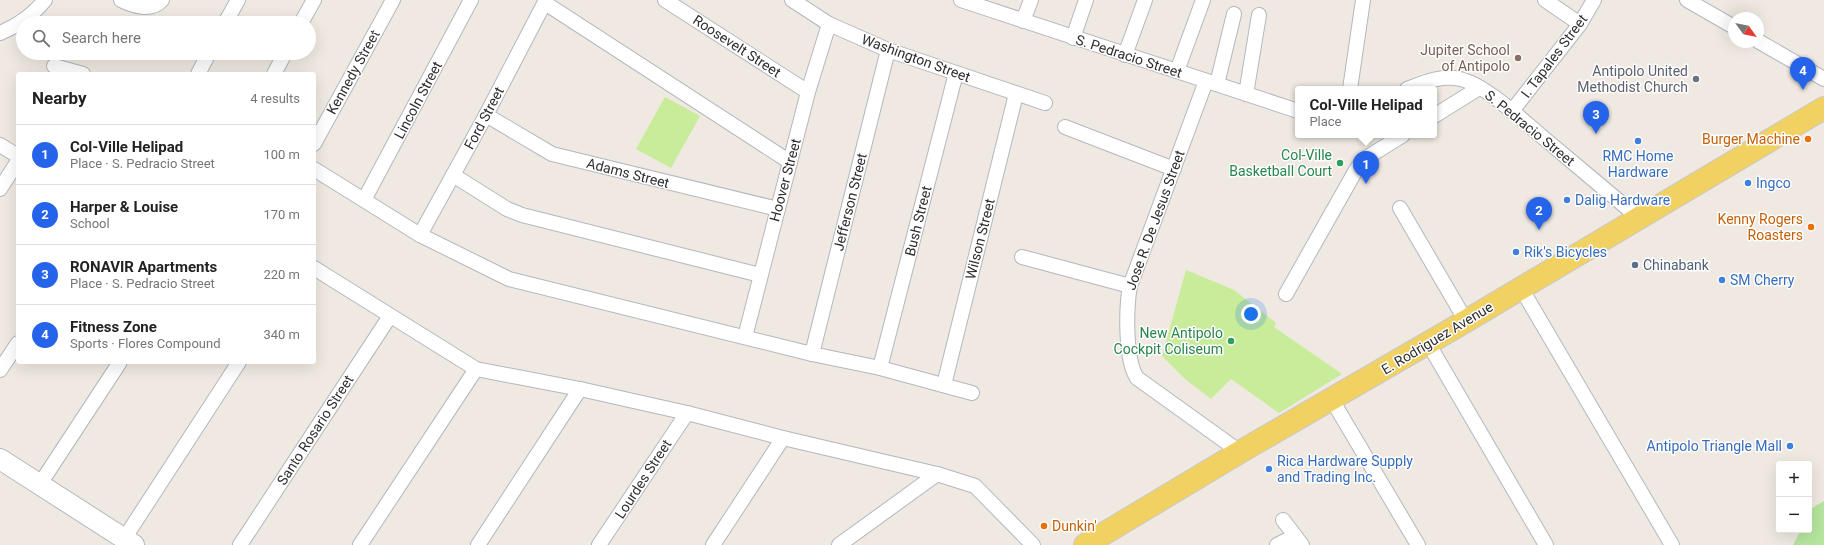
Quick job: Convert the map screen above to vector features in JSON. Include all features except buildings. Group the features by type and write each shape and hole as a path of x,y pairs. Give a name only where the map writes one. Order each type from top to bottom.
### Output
{"main road":[{"name":"E. Rodriguez Avenue","path":"1789,130 1824,100"},
{"name":"E. Rodriguez Avenue","path":"1085,545 1824,108"}],"street":[{"path":"28,16 45,0"},
{"path":"121,0 133,6 149,7 162,0"},
{"path":"230,16 238,0"},
{"path":"305,16 314,0"},
{"name":"Kennedy Street","path":"316,140 393,0"},
{"name":"Lincoln Street","path":"364,200 471,0"},
{"name":"Roosevelt Street","path":"665,0 808,92"},
{"name":"Washington Street","path":"792,0 829,24 888,50 1045,103"},
{"name":"S. Pedracio Street","path":"961,0 987,4 1023,21 1295,111"},
{"path":"1023,21 1031,0"},
{"path":"1073,38 1086,0"},
{"path":"1125,55 1145,0"},
{"path":"1177,71 1203,0"},
{"path":"1350,86 1363,0"},
{"path":"1545,0 1580,24"},
{"name":"I. Tapales Street","path":"1512,111 1580,24 1594,0"},
{"path":"1687,0 1728,24"},
{"path":"546,2 790,162"},
{"name":"Ford Street","path":"420,235 546,2"},
{"name":"Jose R. De Jesus Street","path":"1234,14 1211,83 1174,169 1130,286 1127,300 1128,336 1133,373 1137,378 1240,452"},
{"path":"1246,94 1259,15"},
{"name":"Hoover Street","path":"745,337 808,92 829,24"},
{"path":"2,31 16,25"},
{"path":"1764,44 1824,79"},
{"name":"Jefferson Street","path":"812,354 888,50"},
{"path":"199,72 205,60"},
{"path":"275,72 281,60"},
{"path":"54,66 76,72"},
{"name":"Bush Street","path":"880,368 956,73"},
{"name":"S. Pedracio Street","path":"1415,86 1440,78 1461,79 1479,88 1512,111 1639,218"},
{"path":"1437,114 1479,88"},
{"name":"Wilson Street","path":"944,385 1016,94"},
{"name":"Adams Street","path":"486,115 552,154 778,209"},
{"path":"1065,127 1174,169"},
{"path":"1286,294 1363,160 1398,138"},
{"path":"0,145 16,155"},
{"path":"0,189 16,164"},
{"path":"316,170 420,235 509,279 812,354 880,368 972,393"},
{"path":"453,175 507,209 522,215 760,275"},
{"path":"1400,208 1466,321"},
{"path":"1022,256 1130,286"},
{"path":"316,269 476,369 580,389 687,413 783,438 937,474 975,486 1034,545"},
{"path":"1521,288 1672,545"},
{"name":"Santo Rosario Street","path":"240,545 390,316"},
{"path":"1428,343 1546,545"},
{"path":"0,370 16,346"},
{"path":"40,484 119,364"},
{"path":"0,459 129,542 238,364"},
{"path":"360,545 476,369"},
{"path":"478,545 580,389"},
{"path":"1332,400 1418,545"},
{"name":"Lourdes Street","path":"599,545 687,413"},
{"path":"713,545 783,438"},
{"path":"839,545 937,474"},
{"path":"1277,545 1298,540 1283,520"}],"green space":[{"path":"665,97 700,116 671,168 636,149"},
{"name":"New Antipolo Cockpit Coliseum","path":"1186,270 1234,290 1276,323 1274,327 1342,374 1279,413 1231,379 1211,399 1184,378 1162,356"},
{"path":"1824,501 1824,545 1793,545 1799,533 1812,533 1812,508"}],"place":[{"name":"Jupiter School of Antipolo","path":"1518,58"},
{"name":"Antipolo United Methodist Church","path":"1696,79"},
{"name":"Fitness Zone","path":"1803,90"},
{"name":"RONAVIR Apartments","path":"1596,134"},
{"name":"Burger Machine","path":"1808,139"},
{"name":"RMC Home Hardware","path":"1638,141"},
{"name":"Col-Ville Basketball Court","path":"1340,163"},
{"name":"Ingco","path":"1748,183"},
{"name":"Col-Ville Helipad","path":"1366,184"},
{"name":"Dalig Hardware","path":"1567,200"},
{"name":"Kenny Rogers Roasters","path":"1811,227"},
{"name":"Harper & Louise","path":"1539,230"},
{"name":"Rik's Bicycles","path":"1516,252"},
{"name":"Chinabank","path":"1635,265"},
{"name":"SM Cherry","path":"1722,280"},
{"name":"New Antipolo Cockpit Coliseum","path":"1231,341"},
{"name":"Antipolo Triangle Mall","path":"1790,446"},
{"name":"Rica Hardware Supply and Trading Inc.","path":"1269,469"},
{"name":"Dunkin'","path":"1044,526"}]}
